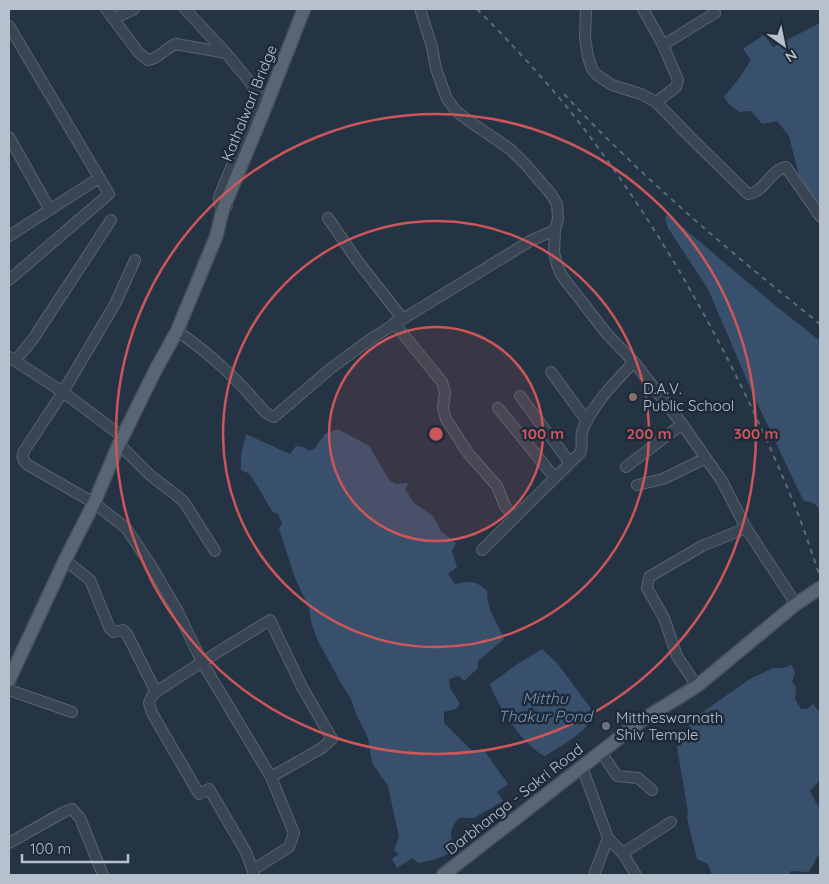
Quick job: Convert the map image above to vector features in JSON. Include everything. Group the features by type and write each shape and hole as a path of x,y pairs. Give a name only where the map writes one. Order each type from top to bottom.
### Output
{"main road":[{"name":"Kathalwari Bridge","path":"10,672 94,503 121,440 177,330 216,237 222,209 263,113 304,9"},
{"name":"Darbhanga - Sakri Road","path":"443,875 642,720 697,686 796,604 820,588"}],"street":[{"path":"106,9 138,53 148,60 156,59 170,46 176,44 226,52"},
{"path":"113,19 134,9"},
{"path":"185,9 226,52 256,89 259,98 220,191 218,200 222,209 232,201 309,9"},
{"path":"420,9 432,47 436,69 447,99 456,111 510,149 545,186 557,204 558,219 554,230 554,252 562,276 607,334 634,362 682,424 722,481 746,528 796,604"},
{"path":"586,9 585,38 592,70 612,85 641,94 656,102 748,194 754,193 776,172 786,167 820,216"},
{"path":"647,10 677,76 678,84 656,102"},
{"path":"663,45 716,13"},
{"path":"9,26 109,194 9,280"},
{"path":"9,137 50,210"},
{"path":"9,236 99,178"},
{"path":"328,218 442,382 445,392 443,408 446,420 468,453 497,486 505,506 515,518"},
{"path":"111,220 38,332 11,360 62,392 121,440 150,475 184,502 215,550"},
{"path":"177,330 207,352 271,417 278,415 330,369 372,338 530,241 554,230"},
{"path":"135,260 115,304 24,451 23,460 28,465 94,503 126,528 152,567 177,610 202,662 271,777 294,833 289,847 254,873 246,852 209,789 200,794 148,703 156,692 202,662 270,620 302,687 332,739 322,748 271,777"},
{"path":"482,550 582,449 581,434 587,421 609,390 634,362"},
{"path":"550,372 587,421"},
{"path":"520,396 570,463"},
{"path":"498,408 555,478"},
{"path":"626,467 682,424"},
{"path":"637,485 663,479 706,458"},
{"path":"697,686 677,656 664,618 647,588 649,577 702,546 746,528"},
{"path":"65,560 90,580 109,627 112,631 123,630 125,632 156,692"},
{"path":"9,690 72,712"},
{"path":"601,752 617,776 638,778 652,790"},
{"path":"582,767 608,838 623,853 636,875"},
{"path":"9,842 72,809 80,818 103,875"},
{"path":"623,853 671,822"},
{"path":"594,875 608,838"}],"water":[{"path":"820,23 820,211 800,180 789,136 777,121 762,124 751,111 739,112 724,97 751,60 743,49 764,35 773,47"},
{"path":"668,215 820,341 820,510 815,504 803,500 752,392 708,289 668,228 665,219"},
{"path":"338,429 369,446 390,481 396,484 407,483 408,485 405,489 414,503 433,516 441,531 456,543 452,551 457,567 448,574 455,584 472,582 487,591 490,610 504,639 478,661 478,668 464,681 459,676 449,679 450,688 460,704 456,709 444,712 444,723 475,754 483,749 508,784 497,792 503,801 474,818 459,818 452,830 454,852 433,860 418,863 412,858 397,868 392,859 399,854 394,850 399,837 388,786 372,763 368,738 351,699 318,641 311,622 309,608 295,578 279,529 282,523 278,514 272,511 250,474 241,470 241,455 246,434 290,454 296,446 303,447 309,451 315,448 325,434"},
{"name":"Mitthu Thakur Pond","path":"542,649 557,663 595,714 580,733 545,756 529,744 513,725 505,714 490,684"},
{"path":"792,665 795,673 792,682 796,687 795,699 801,709 807,709 813,704 820,713 820,780 810,791 820,810 820,853 808,872 791,871 789,875 712,875 708,864 697,859 687,818 688,812 677,747 688,726 700,714 750,679 773,668 783,668"}],"railway":[{"path":"477,9 560,98 585,130 647,218 675,264 727,358 774,456 805,532 820,577"},
{"path":"564,94 624,155 688,214 820,324"}],"place":[{"name":"D.A.V. Public School","path":"633,397"},
{"name":"Mittheswarnath Shiv Temple","path":"606,726"}]}
